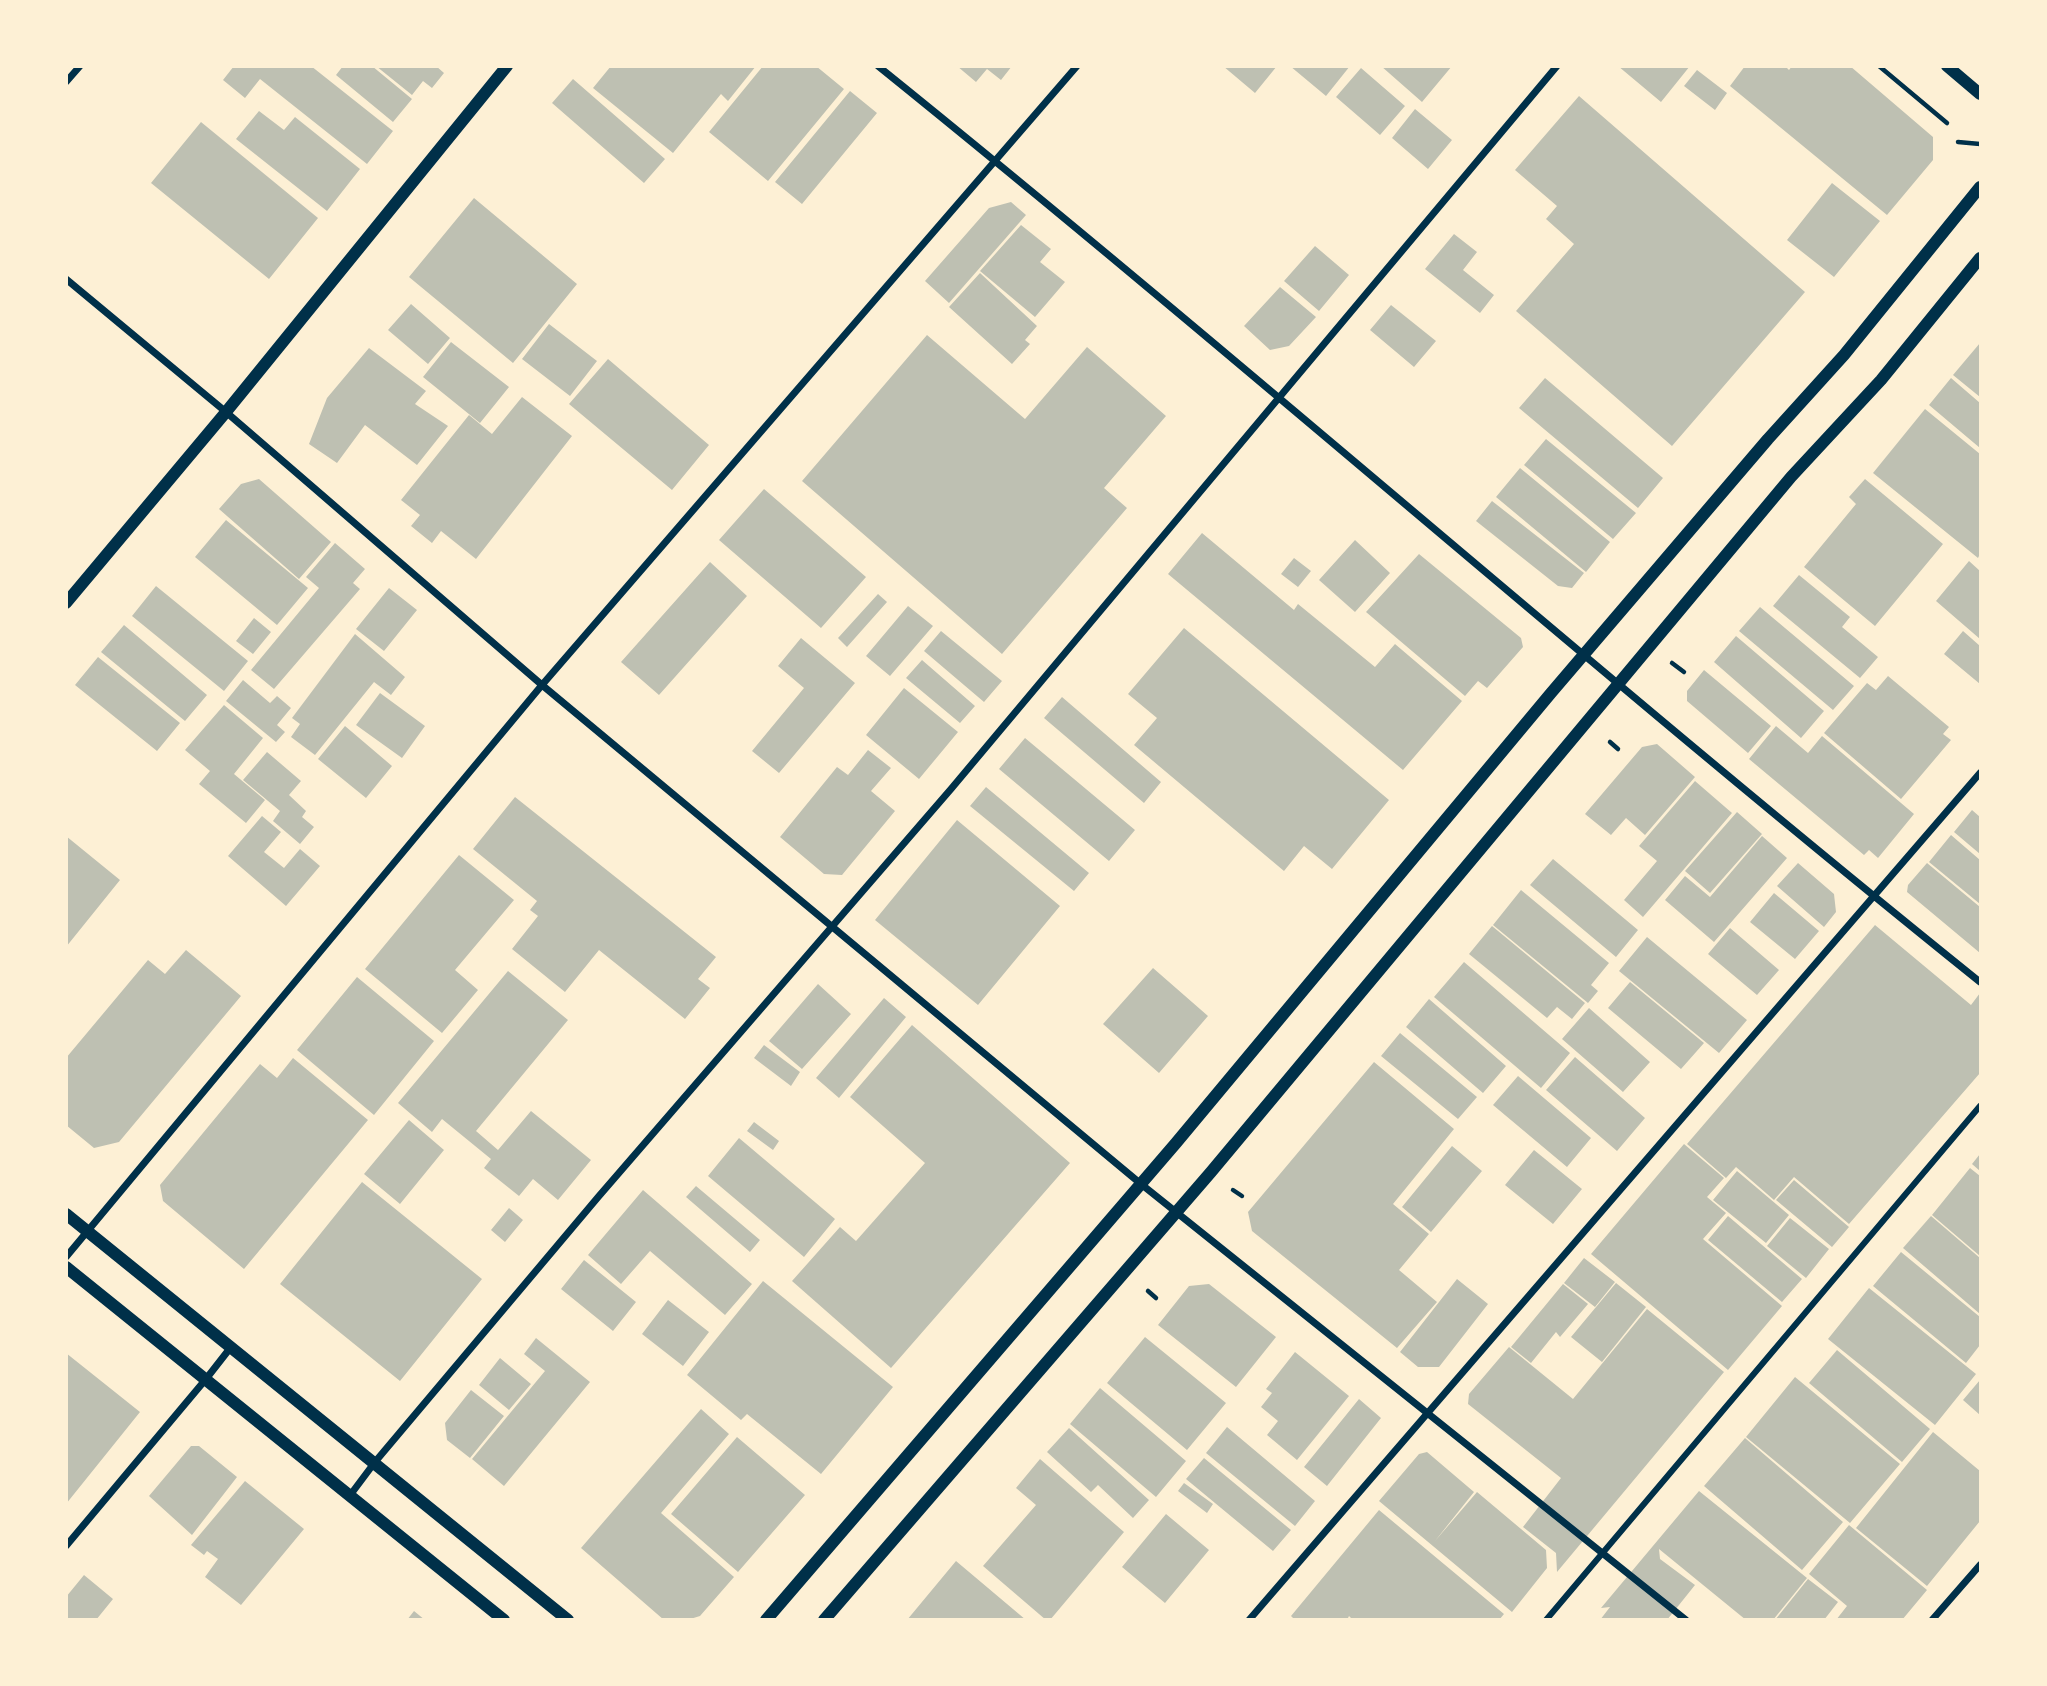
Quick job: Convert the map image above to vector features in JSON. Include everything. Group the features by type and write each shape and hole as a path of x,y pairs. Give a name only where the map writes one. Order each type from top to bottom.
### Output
{"street":[{"path":"66,82 80,66"},
{"path":"66,603 226,412 507,66"},
{"path":"878,66 1280,397 1618,684 1980,982"},
{"path":"66,1257 542,685 1077,66"},
{"path":"351,1494 375,1462 832,925 951,789 1557,66"},
{"path":"1947,66 1980,94"},
{"path":"766,1619 1141,1184 1768,439 1844,355 1980,187"},
{"path":"824,1619 1176,1212 1791,477 1881,380 1980,258"},
{"path":"66,279 226,412 542,685 1141,1184 1427,1415 1686,1619"},
{"path":"1249,1619 1980,773"},
{"path":"1546,1619 1980,1106"},
{"path":"66,1214 568,1619"},
{"path":"66,1267 504,1619"},
{"path":"66,1546 231,1347"},
{"path":"1932,1619 1980,1565"}],"path":[{"path":"1879,66 1947,123"},
{"path":"1958,142 1980,144"}],"building":[{"path":"234,66 311,66 393,131 367,164 260,79 245,98 223,80"},
{"path":"343,66 372,66 412,99 393,122 336,75"},
{"path":"376,66 436,66 444,73 432,88 423,81 412,95"},
{"path":"611,66 756,66 728,101 721,94 673,153 593,88"},
{"path":"763,66 816,66 844,89 768,181 709,132"},
{"path":"957,66 1012,66 1001,80 987,69 976,82"},
{"path":"1223,66 1277,66 1255,93"},
{"path":"1290,66 1350,66 1326,96"},
{"path":"1381,66 1452,66 1422,102"},
{"path":"1618,66 1690,66 1661,102"},
{"path":"1745,66 1785,66 1789,70 1792,66 1850,66 1933,137 1933,160 1887,215 1730,86"},
{"path":"1361,68 1405,106 1380,135 1336,97"},
{"path":"1697,70 1727,93 1715,110 1684,86"},
{"path":"573,79 665,159 644,183 552,103"},
{"path":"850,91 877,113 802,204 775,182"},
{"path":"1579,96 1805,292 1672,446 1516,311 1574,244 1546,219 1557,206 1515,170"},
{"path":"1415,109 1452,140 1428,169 1392,138"},
{"path":"259,111 284,130 295,117 360,169 327,211 236,139"},
{"path":"201,122 318,218 269,279 151,183"},
{"path":"1832,183 1880,221 1834,277 1787,240"},
{"path":"474,198 577,284 513,363 409,277"},
{"path":"1011,202 1026,215 949,303 925,281 989,208"},
{"path":"1021,225 1051,249 1040,262 1065,282 1035,317 980,271"},
{"path":"1454,234 1477,252 1463,270 1494,295 1480,313 1425,269"},
{"path":"1315,246 1349,275 1319,311 1284,281"},
{"path":"980,273 1037,326 1025,340 1030,344 1012,364 949,307"},
{"path":"1280,287 1316,317 1289,346 1270,350 1244,326"},
{"path":"411,304 450,338 428,364 388,330"},
{"path":"1391,305 1436,341 1414,367 1370,330"},
{"path":"549,324 597,361 570,396 522,359"},
{"path":"927,335 1025,419 1087,347 1166,416 1104,488 1127,508 1002,654 802,481"},
{"path":"451,342 509,387 480,423 423,377"},
{"path":"1980,343 1980,397 1953,375"},
{"path":"369,348 426,391 415,404 448,426 417,465 365,425 337,463 309,444 327,398"},
{"path":"608,359 709,445 672,490 569,404"},
{"path":"1545,378 1663,478 1638,508 1519,408"},
{"path":"1951,378 1980,403 1980,448 1929,405"},
{"path":"522,397 572,436 476,559 441,531 432,543 411,526 420,515 401,500 469,415 492,434"},
{"path":"1925,409 1980,454 1978,558 1873,473"},
{"path":"1546,439 1636,513 1613,539 1524,465"},
{"path":"1520,468 1610,542 1586,572 1496,497"},
{"path":"259,479 331,542 299,579 219,509 241,484"},
{"path":"1865,479 1943,544 1875,626 1804,567 1856,504 1849,497"},
{"path":"764,489 866,577 821,628 719,540"},
{"path":"1492,501 1584,573 1572,588 1558,586 1476,521"},
{"path":"226,520 308,588 277,625 195,557"},
{"path":"1202,533 1294,610 1298,604 1375,667 1395,644 1462,701 1403,770 1168,574"},
{"path":"1355,540 1390,573 1355,612 1319,580"},
{"path":"335,543 365,569 353,583 360,589 274,689 251,670 319,588 306,577"},
{"path":"1419,554 1521,638 1523,647 1487,688 1478,681 1465,696 1366,612"},
{"path":"1294,558 1311,571 1298,587 1281,574"},
{"path":"1969,561 1980,571 1980,639 1936,601"},
{"path":"710,562 747,596 659,695 621,662"},
{"path":"1799,575 1850,617 1842,627 1878,657 1860,678 1773,606"},
{"path":"156,586 248,661 224,691 132,616"},
{"path":"389,588 417,610 384,651 356,629"},
{"path":"878,594 887,602 847,647 838,638"},
{"path":"908,606 933,626 890,676 866,656"},
{"path":"1760,607 1854,686 1833,710 1739,631"},
{"path":"254,618 271,632 253,654 236,641"},
{"path":"124,625 207,695 185,721 101,652"},
{"path":"1184,628 1389,800 1332,869 1304,846 1284,871 1134,745 1157,718 1128,694"},
{"path":"941,631 1002,681 984,702 924,651"},
{"path":"1963,631 1980,646 1980,684 1944,654"},
{"path":"355,634 405,677 391,695 374,682 315,755 291,737 300,724 292,718"},
{"path":"1736,636 1824,711 1801,738 1714,662"},
{"path":"801,638 855,683 779,773 752,751 804,688 778,666"},
{"path":"98,657 180,723 157,751 75,685"},
{"path":"922,660 975,706 960,723 906,678"},
{"path":"1704,670 1771,726 1748,753 1687,701 1687,691"},
{"path":"1888,676 1949,727 1943,734 1951,740 1901,799 1824,733 1867,683 1876,690"},
{"path":"243,680 270,703 277,696 291,708 277,725 285,732 276,742 226,701"},
{"path":"904,688 958,732 919,779 866,735"},
{"path":"380,693 425,726 402,758 356,725"},
{"path":"1062,697 1161,782 1144,803 1044,718"},
{"path":"224,705 263,738 234,774 265,800 246,823 199,784 210,771 185,750"},
{"path":"345,726 392,766 366,798 318,759"},
{"path":"1776,726 1808,753 1822,736 1914,814 1878,858 1869,850 1864,855 1749,759"},
{"path":"1025,738 1135,830 1109,861 999,769"},
{"path":"1657,744 1695,777 1645,835 1626,818 1611,835 1585,814 1642,747"},
{"path":"868,750 891,768 871,791 895,811 842,875 824,874 780,837 837,767 848,775"},
{"path":"267,752 301,781 289,795 306,811 302,817 314,827 300,844 273,821 280,811 243,780"},
{"path":"1695,781 1732,813 1643,917 1624,900 1657,861 1639,846"},
{"path":"986,787 1089,873 1074,891 970,806"},
{"path":"515,797 716,957 698,979 710,988 685,1019 599,950 565,992 512,949 538,916 530,910 537,901 473,849"},
{"path":"1972,810 1980,817 1980,854 1954,832"},
{"path":"1737,812 1762,834 1710,893 1685,871"},
{"path":"262,816 281,832 264,852 284,868 300,849 320,866 286,906 228,856"},
{"path":"957,820 1060,906 978,1005 875,920"},
{"path":"1951,835 1980,860 1980,904 1929,862"},
{"path":"66,836 120,880 66,947"},
{"path":"1762,836 1787,858 1714,942 1665,900 1685,876 1710,897"},
{"path":"459,855 514,900 455,970 478,990 442,1033 365,969"},
{"path":"1553,859 1638,930 1616,957 1530,885"},
{"path":"1798,863 1834,894 1836,912 1824,927 1777,886"},
{"path":"1927,863 1980,907 1980,953 1907,892 1908,885"},
{"path":"1521,890 1609,963 1591,985 1598,991 1588,1003 1493,925"},
{"path":"1774,893 1819,931 1795,959 1750,922"},
{"path":"1875,925 1971,1005 1980,993 1980,1073 1849,1224 1794,1177 1774,1200 1736,1167 1726,1178 1687,1144"},
{"path":"1492,926 1585,1003 1572,1019 1557,1007 1547,1018 1469,954"},
{"path":"1730,928 1779,970 1757,995 1708,954"},
{"path":"1647,937 1747,1020 1719,1053 1619,971"},
{"path":"186,950 241,996 119,1142 94,1148 66,1125 66,1058 148,960 165,974"},
{"path":"1464,962 1570,1053 1541,1088 1434,997"},
{"path":"1153,968 1208,1016 1159,1073 1103,1024"},
{"path":"508,971 568,1020 476,1131 498,1150 531,1111 591,1160 558,1200 533,1179 519,1196 484,1168 491,1159 442,1119 432,1132 398,1103"},
{"path":"357,977 434,1041 374,1115 297,1050"},
{"path":"1630,982 1704,1043 1681,1069 1608,1008"},
{"path":"818,984 851,1014 802,1069 769,1041"},
{"path":"884,998 906,1017 839,1098 816,1078"},
{"path":"1429,999 1506,1066 1483,1093 1406,1027"},
{"path":"1589,1008 1650,1062 1623,1092 1562,1039"},
{"path":"912,1025 1070,1163 891,1368 792,1281 840,1227 856,1241 925,1163 850,1097"},
{"path":"1400,1033 1477,1097 1458,1119 1381,1056"},
{"path":"764,1045 800,1072 791,1086 754,1058"},
{"path":"1575,1057 1645,1118 1617,1151 1546,1090"},
{"path":"293,1058 368,1120 244,1269 163,1201 160,1185 260,1064 277,1078"},
{"path":"1374,1062 1454,1129 1393,1204 1429,1234 1399,1270 1437,1302 1397,1348 1252,1231 1248,1212"},
{"path":"1518,1076 1591,1138 1567,1167 1493,1105"},
{"path":"409,1120 444,1150 400,1204 364,1174"},
{"path":"754,1122 779,1141 773,1150 747,1131"},
{"path":"739,1138 835,1219 804,1257 708,1176"},
{"path":"1684,1144 1724,1178 1707,1197 1726,1213 1703,1239 1782,1306 1728,1370 1591,1254"},
{"path":"1452,1146 1482,1171 1431,1232 1402,1207"},
{"path":"1534,1150 1582,1189 1553,1224 1505,1185"},
{"path":"1980,1154 1980,1171 1972,1164"},
{"path":"1970,1168 1980,1176 1980,1256 1932,1215"},
{"path":"1737,1171 1789,1215 1766,1243 1713,1200"},
{"path":"1794,1180 1849,1227 1832,1247 1776,1200"},
{"path":"362,1182 482,1279 400,1381 280,1284"},
{"path":"696,1186 760,1240 750,1252 686,1197"},
{"path":"643,1190 752,1284 725,1315 650,1251 621,1284 588,1255"},
{"path":"509,1208 523,1220 505,1242 491,1230"},
{"path":"1728,1216 1802,1279 1782,1302 1708,1240"},
{"path":"1931,1216 1980,1258 1980,1314 1903,1248"},
{"path":"1790,1218 1829,1249 1806,1278 1767,1246"},
{"path":"1901,1252 1980,1317 1980,1345 1966,1363 1873,1286"},
{"path":"1584,1258 1615,1282 1595,1307 1564,1283"},
{"path":"584,1260 636,1302 613,1331 561,1289"},
{"path":"1457,1279 1488,1304 1439,1367 1418,1367 1400,1352"},
{"path":"763,1281 893,1387 821,1474 747,1414 741,1420 687,1375"},
{"path":"1616,1283 1646,1307 1602,1362 1571,1337"},
{"path":"1209,1284 1276,1337 1236,1387 1158,1325 1189,1286"},
{"path":"1563,1284 1588,1304 1560,1337 1556,1332 1531,1363 1511,1347"},
{"path":"1869,1288 1976,1374 1935,1425 1828,1339"},
{"path":"668,1300 709,1332 683,1366 642,1334"},
{"path":"1647,1309 1724,1372 1557,1572 1556,1553 1523,1527 1561,1478 1468,1404 1469,1394 1509,1347 1573,1399"},
{"path":"1145,1337 1226,1403 1187,1450 1107,1383"},
{"path":"536,1338 590,1382 504,1486 472,1459 545,1371 524,1354"},
{"path":"1837,1350 1930,1429 1902,1462 1809,1383"},
{"path":"1295,1352 1349,1396 1297,1460 1267,1435 1278,1421 1261,1407 1272,1393 1266,1389"},
{"path":"66,1353 140,1412 66,1504"},
{"path":"500,1358 531,1384 509,1410 479,1385"},
{"path":"1795,1377 1900,1464 1850,1523 1746,1437"},
{"path":"1980,1380 1980,1415 1963,1400"},
{"path":"1100,1388 1186,1461 1156,1497 1070,1424"},
{"path":"471,1390 504,1416 470,1458 447,1440 445,1423"},
{"path":"1359,1399 1381,1418 1327,1486 1304,1467"},
{"path":"701,1409 729,1434 661,1513 734,1577 700,1616 687,1620 664,1620 581,1548"},
{"path":"1227,1427 1315,1501 1295,1526 1206,1453"},
{"path":"1069,1428 1149,1500 1133,1518 1098,1485 1091,1492 1047,1452"},
{"path":"1933,1432 1980,1471 1980,1521 1927,1586 1856,1528"},
{"path":"737,1437 805,1495 738,1572 671,1514"},
{"path":"1745,1438 1843,1522 1802,1570 1704,1486"},
{"path":"191,1446 199,1446 237,1477 192,1535 149,1496"},
{"path":"1427,1452 1474,1492 1435,1541 1477,1492 1546,1550 1547,1568 1512,1612 1379,1501 1419,1454"},
{"path":"1204,1458 1291,1530 1273,1551 1186,1479"},
{"path":"1040,1459 1124,1532 1050,1620 1046,1620 983,1566 1036,1505 1016,1488"},
{"path":"245,1481 304,1529 241,1605 205,1577 218,1559 207,1551 204,1555 191,1545"},
{"path":"1184,1483 1213,1504 1207,1513 1178,1491"},
{"path":"1699,1491 1807,1578 1773,1620 1746,1620 1659,1549 1660,1559 1695,1585 1667,1620 1600,1620 1610,1607 1601,1608"},
{"path":"1379,1510 1504,1614 1499,1620 1353,1620 1349,1616 1347,1620 1295,1620 1291,1616"},
{"path":"1166,1514 1209,1550 1165,1603 1122,1567"},
{"path":"1849,1525 1927,1590 1902,1620 1836,1620 1847,1606 1809,1574"},
{"path":"956,1561 1026,1620 907,1620"},
{"path":"84,1575 113,1599 96,1620 66,1620 66,1597"},
{"path":"1808,1579 1838,1602 1824,1620 1775,1620"},
{"path":"414,1611 425,1620 407,1620"}]}
